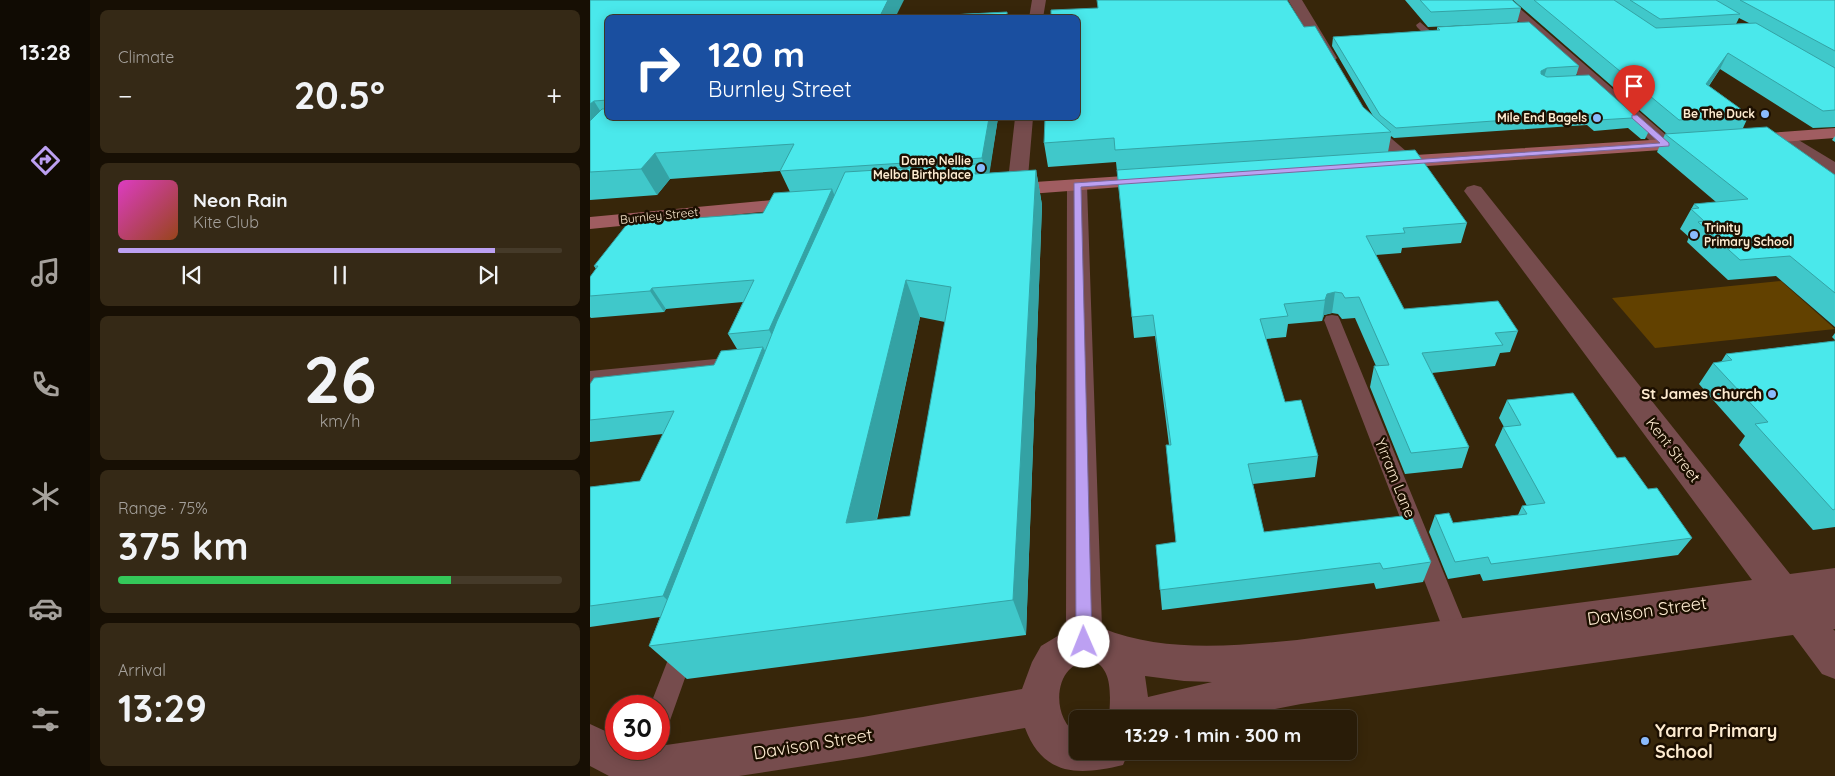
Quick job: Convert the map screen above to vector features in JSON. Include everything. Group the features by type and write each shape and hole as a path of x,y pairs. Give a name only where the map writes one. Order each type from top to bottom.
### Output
{"main road":[{"path":"1368,165 1835,133"},
{"path":"988,191 1174,178"},
{"name":"Burnley Street","path":"590,223 729,209 824,202"},
{"name":"Burnley Street","path":"590,211 729,209"}],"street":[{"path":"1036,15 1039,0"},
{"path":"1295,0 1335,69"},
{"path":"1502,0 1666,145"},
{"path":"1355,103 1370,129 1407,162"},
{"path":"1017,189 1024,120"},
{"path":"1800,136 1835,159"},
{"path":"1781,137 1835,170"},
{"path":"1077,185 1100,648"},
{"name":"Kent Street","path":"1474,190 1806,607 1835,661"},
{"name":"Davison Street","path":"1100,648 1184,663 1233,664 1297,658 1464,650 1806,607 1835,584"},
{"path":"1093,763 1068,759 1054,751 1042,720 1041,705 1045,676 1054,660 1062,652 1100,648 1124,666 1128,684 1129,710"},
{"name":"Davison Street","path":"1174,710 1464,650"},
{"name":"Davison Street","path":"670,757 864,738 1041,705"},
{"name":"Davison Street","path":"590,744 605,749"}],"lane":[{"path":"1516,28 1533,27"},
{"path":"1574,81 1593,80"},
{"name":"Yirram Lane","path":"1332,320 1464,650"},
{"path":"590,377 758,361"},
{"path":"667,695 691,627"}],"shaded area":[{"path":"1781,281 1835,329 1655,348 1612,298"}],"building":[{"path":"590,0 888,0 880,15 605,15 605,100 594,101 590,104"},
{"path":"1097,0 1287,0 1304,27 1315,26 1363,107 1391,132 1115,150 1114,138 1044,143 1045,120 1080,120 1080,15 1051,15 1051,10 1098,8"},
{"path":"1420,0 1512,0 1521,8 1431,12"},
{"path":"1534,0 1614,0 1656,28 1756,23 1835,68 1835,110 1823,111 1728,53 1706,84 1749,115 1679,120"},
{"path":"1630,0 1716,0 1740,14 1660,19"},
{"path":"1740,0 1835,0 1835,51"},
{"path":"1007,12 1007,15 950,15"},
{"path":"1529,22 1579,66 1547,68 1541,71 1541,74 1547,77 1589,75 1650,129 1646,129 1632,118 1598,120 1591,114 1396,128 1380,115 1333,37 1440,30 1437,27"},
{"path":"602,109 605,109 605,120 989,120 982,158 780,171 794,144 655,153 641,169 590,172 590,121"},
{"path":"1767,127 1835,175 1835,293 1790,256 1740,260 1698,222 1704,221 1691,209 1699,208 1694,204 1748,199 1665,134"},
{"path":"1415,150 1467,223 1403,228 1405,233 1366,236 1404,309 1498,301 1518,331 1495,333 1503,345 1422,353 1469,447 1411,453 1374,366 1389,365 1359,297 1345,298 1342,293 1335,292 1327,294 1325,300 1284,304 1288,316 1260,319 1285,402 1301,400 1318,456 1248,464 1264,532 1411,515 1431,562 1383,569 1380,563 1160,590 1156,545 1176,542 1166,445 1171,445 1153,315 1132,317 1117,170"},
{"path":"977,164 975,174 1036,170 1013,600 649,646 777,321 845,172","holes":["906,280 951,287 910,516 846,523"]},
{"path":"832,189 769,330 728,334 754,280 652,288 650,291 590,296 590,277 598,266 594,266 628,223 763,213 774,193"},
{"path":"1835,341 1835,509 1833,510 1755,424 1768,422 1713,363 1732,360 1726,354"},
{"path":"763,347 663,596 590,606 590,487 640,481 674,411 590,420 590,384 594,378 714,365 721,351"},
{"path":"1573,393 1617,458 1625,457 1648,489 1657,488 1692,538 1491,564 1488,557 1455,562 1435,515 1449,513 1453,523 1527,514 1522,506 1545,503 1503,427 1521,425 1507,400"}],"place":[{"name":"Be The Duck","path":"1765,114"},
{"name":"Mile End Bagels","path":"1597,118"},
{"name":"Dame Nellie Melba Birthplace","path":"981,168"},
{"name":"Trinity Primary School","path":"1694,235"},
{"name":"St James Church","path":"1772,394"},
{"name":"Yarra Primary School","path":"1645,741"}],"route":[{"path":"1084,642 1081,332 1077,185 1666,145 1634,116"}]}
